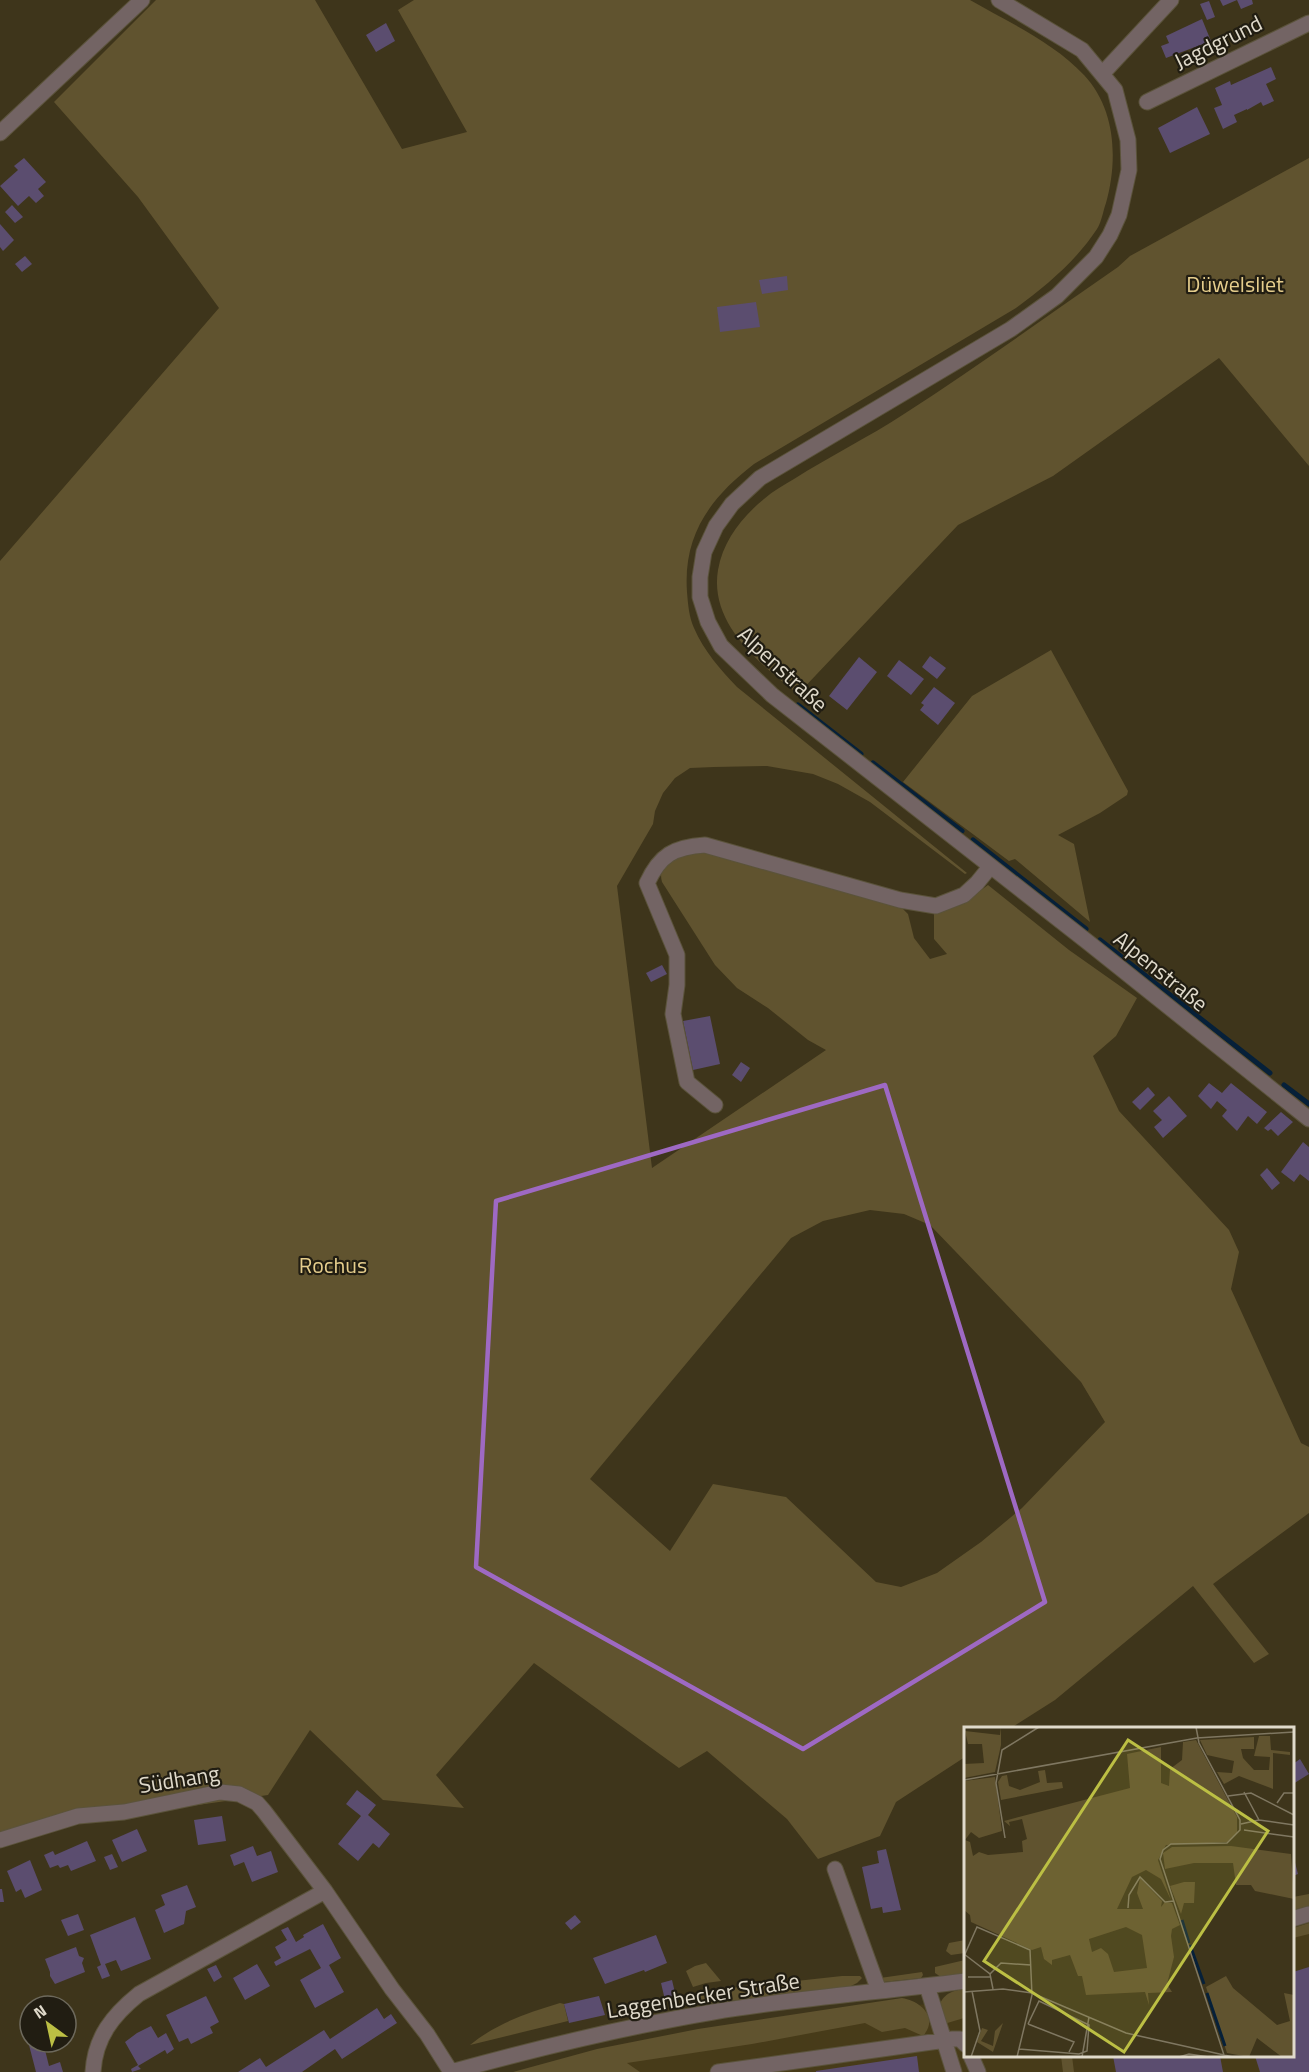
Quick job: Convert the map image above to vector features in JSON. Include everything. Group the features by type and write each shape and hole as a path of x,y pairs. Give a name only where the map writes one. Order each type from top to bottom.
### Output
{"street":[{"path":"0,134 142,0"},
{"name":"Alpenstraße","path":"999,0 1082,50 1103,73 1114,90 1123,114 1128,140 1129,170 1119,215 1110,235 1096,257 1057,296 1011,329 760,478 732,504 717,526 704,552 700,597 708,622 721,646 772,695 1089,943 1309,1119"},
{"path":"1103,73 1171,0"},
{"name":"Jagdgrund","path":"1147,102 1309,23"},
{"path":"715,1105 687,1082 673,1014 677,985 677,955 647,883 655,867 665,856 692,846 705,845 900,900 936,906 964,895 990,867"},
{"name":"Südhang","path":"0,1840 78,1816 124,1812 220,1792 239,1794 256,1803 264,1811 325,1891 427,2034 451,2072"},
{"path":"21,1843 124,1812"},
{"path":"835,1869 879,1991"},
{"path":"93,2072 94,2058 102,2033 119,2010 139,1994 325,1891"},
{"path":"1294,1919 1309,1914"},
{"name":"Laggenbecker Straße","path":"451,2072 526,2051 640,2025 716,2012 964,1981"},
{"path":"927,1986 954,2072"},
{"path":"718,2072 892,2047 960,2039 964,2043"},
{"path":"971,2057 978,2072"}],"highlighted area":[{"path":"885,1085 1045,1602 803,1749 476,1567 496,1201"}],"shaded area":[{"path":"1309,1931 1309,2072 544,2072 672,2042 964,1998 964,2057 1294,2057 1294,1936"}],"green space":[{"name":"Rochus","path":"156,0 315,0 402,149 467,132 398,10 414,0 970,0 1030,33 1058,52 1072,63 1095,88 1108,119 1113,153 1112,170 1110,187 1100,223 1080,252 1050,281 1016,308 754,464 724,490 712,504 702,519 690,553 687,592 694,628 713,659 737,687 967,873 965,874 870,802 838,784 813,774 767,766 714,767 690,768 675,778 663,793 655,811 653,824 617,886 652,1168 826,1050 808,1040 768,1008 737,988 715,965 662,882 661,874 664,867 668,862 683,855 705,853 903,909 908,914 914,938 930,959 947,954 934,939 934,912 961,905 988,885 1069,950 1137,998 1116,1036 1093,1056 1119,1111 1229,1230 1239,1252 1231,1289 1301,1443 1309,1447 1309,1513 1213,1584 1269,1654 1254,1663 1193,1586 1055,1700 1013,1727 964,1727 964,1758 896,1802 880,1836 818,1859 787,1819 707,1751 679,1768 534,1663 436,1775 464,1808 383,1800 310,1730 268,1795 0,1833 0,561 219,308 138,197 54,102","holes":["870,1210 904,1214 930,1225 1081,1382 1105,1422 1022,1508 981,1542 937,1573 901,1587 876,1582 786,1497 713,1484 670,1551 590,1479 791,1238 823,1221"]},
{"name":"Düwelsliet","path":"1309,158 1309,466 1219,358 1053,476 958,525 798,694 768,670 740,641 721,608 717,590 718,570 724,549 735,530 748,514 771,493 931,396 1118,267 1130,256"},
{"path":"1051,650 1128,791 1127,795 1100,813 1058,835 1074,844 1090,922 1015,859 1009,861 903,782 972,696"},
{"path":"1309,1894 1309,1906 1294,1910 1294,1897"},
{"path":"1309,1923 1309,1934 1294,1938 1294,1928"},
{"path":"964,1940 964,1953 951,1955 946,1951 949,1943"},
{"path":"964,1960 964,1974 941,1977 935,1973 935,1967"},
{"path":"706,1963 721,1981 693,1987 686,1971"},
{"path":"922,1972 921,1978 883,1982 880,1978"},
{"path":"842,1976 862,1978 849,1987 703,2004 698,1998 699,1994 704,1991"},
{"path":"964,1989 964,2018 944,2024 939,2005 944,1997"},
{"path":"902,1998 916,2003 926,2011 929,2023 923,2036 905,2028 882,2032 865,2023 752,2044 627,2063 640,2072 513,2072 597,2049 698,2029"},
{"path":"560,2003 564,2004 568,2021 470,2045 502,2025"},
{"path":"1061,2057 1072,2057 1074,2072 1063,2072"}],"building":[{"path":"1220,0 1237,0 1223,6"},
{"path":"1237,0 1252,0 1253,4 1241,9"},
{"path":"1209,1 1215,17 1207,20 1200,4"},
{"path":"1202,19 1211,41 1166,58 1161,46 1169,43 1166,36"},
{"path":"386,23 395,41 376,52 366,35"},
{"path":"1271,67 1276,79 1266,84 1274,101 1263,106 1261,102 1234,115 1237,122 1223,129 1214,108 1222,105 1215,88 1230,81 1231,85"},
{"path":"1197,107 1210,134 1170,153 1158,128"},
{"path":"24,158 46,182 38,189 44,196 36,203 29,196 18,206 0,186 18,170 14,166"},
{"path":"12,205 23,217 15,223 5,212"},
{"path":"0,224 14,240 3,251 0,247"},
{"path":"25,256 32,264 22,272 15,264"},
{"path":"787,276 788,290 762,294 759,280"},
{"path":"756,302 760,327 720,332 717,307"},
{"path":"930,656 946,668 937,679 922,667"},
{"path":"859,657 877,672 847,710 829,696"},
{"path":"899,660 924,679 911,695 887,676"},
{"path":"934,687 955,703 938,725 920,710 924,705 921,703"},
{"path":"662,965 667,974 651,982 646,973"},
{"path":"710,1016 720,1064 693,1070 683,1021"},
{"path":"741,1062 750,1068 741,1082 732,1075"},
{"path":"1209,1083 1222,1093 1231,1083 1267,1112 1257,1124 1248,1116 1237,1131 1222,1116 1227,1110 1217,1101 1211,1109 1198,1096"},
{"path":"1148,1087 1155,1095 1140,1110 1132,1102"},
{"path":"1169,1096 1187,1116 1163,1138 1154,1127 1162,1120 1153,1111"},
{"path":"1281,1112 1293,1122 1278,1136 1271,1129 1268,1131 1264,1128"},
{"path":"1303,1142 1309,1147 1309,1181 1300,1174 1294,1182 1281,1172"},
{"path":"1267,1168 1280,1183 1272,1190 1260,1175"},
{"path":"1300,1759 1309,1774 1294,1783 1294,1763"},
{"path":"357,1790 376,1805 368,1815 390,1834 379,1848 373,1843 358,1861 338,1844 361,1816 346,1804"},
{"path":"222,1816 226,1841 198,1845 194,1820"},
{"path":"137,1829 147,1851 122,1862 112,1840"},
{"path":"87,1841 96,1861 71,1871 68,1865 50,1868 44,1855 53,1851 55,1855"},
{"path":"253,1846 257,1856 271,1851 278,1872 252,1882 244,1862 234,1866 230,1855"},
{"path":"886,1849 901,1910 883,1913 882,1907 871,1909 862,1867 879,1863 877,1851"},
{"path":"112,1854 118,1867 110,1870 104,1857"},
{"path":"1294,1859 1298,1874 1294,1876"},
{"path":"30,1860 42,1890 25,1898 21,1889 16,1892 7,1871"},
{"path":"187,1885 196,1907 186,1911 184,1924 164,1933 155,1910 165,1905 161,1895"},
{"path":"0,1889 2,1889 4,1902 0,1902"},
{"path":"78,1914 84,1930 68,1936 61,1920"},
{"path":"575,1915 581,1922 571,1930 565,1923"},
{"path":"135,1917 151,1959 121,1971 116,1960 105,1964 110,1976 102,1979 97,1967 101,1965 90,1935"},
{"path":"323,1924 341,1958 329,1965 344,1992 315,2008 300,1980 321,1968 310,1949 276,1966 274,1962 281,1958 275,1947 287,1940 281,1930 288,1927 296,1942 304,1937 303,1935"},
{"path":"656,1935 667,1963 605,1984 593,1958"},
{"path":"76,1947 79,1956 84,1958 82,1963 85,1972 55,1984 45,1959"},
{"path":"257,1964 270,1986 245,2000 233,1978"},
{"path":"216,1965 222,1977 214,1982 207,1969"},
{"path":"1309,1967 1309,2072 1260,2072 1255,2057 1294,2057 1294,1972"},
{"path":"672,1980 676,1997 665,2000 661,1983"},
{"path":"206,1996 219,2022 210,2027 213,2033 191,2044 188,2038 179,2042 166,2015"},
{"path":"599,1996 605,2015 569,2023 564,2004"},
{"path":"377,2008 384,2019 391,2014 397,2023 342,2059 335,2049 302,2072 238,2072 260,2058 266,2067 324,2030 330,2039"},
{"path":"151,2026 158,2038 166,2033 174,2049 167,2054 165,2050 138,2066 141,2069 132,2072 131,2069 138,2065 125,2042"},
{"path":"31,2054 46,2054 49,2066 60,2062 63,2072 36,2072"},
{"path":"917,2056 919,2072 816,2072 816,2071"},
{"path":"1113,2057 1220,2057 1223,2072 1116,2072"}],"waterway":[{"path":"798,705 861,754"},
{"path":"873,763 962,831"},
{"path":"973,840 1086,929"},
{"path":"1100,940 1270,1073"},
{"path":"1284,1085 1309,1104"}]}
